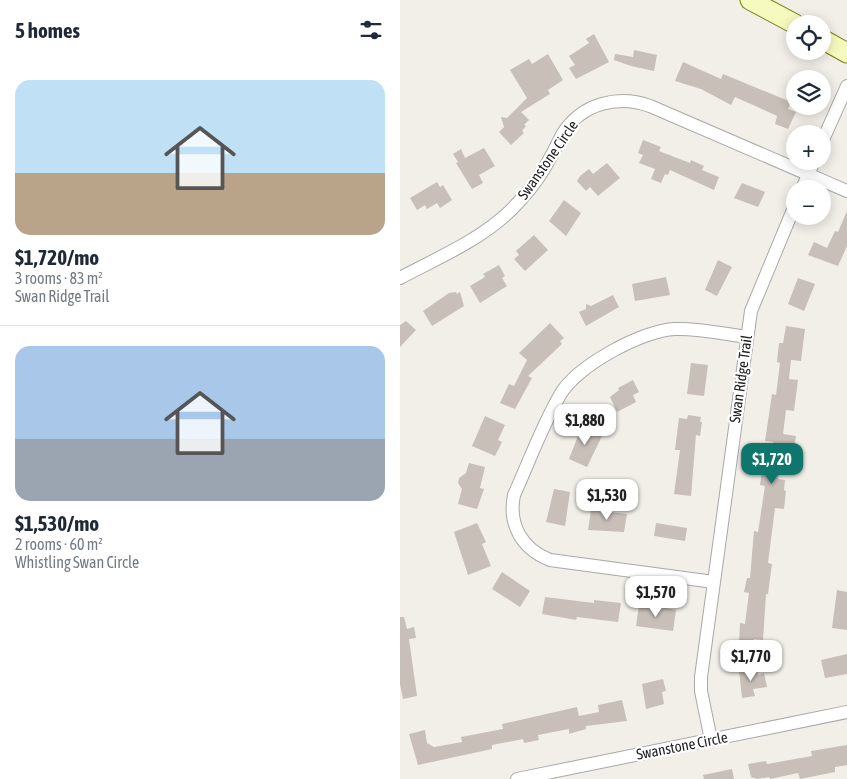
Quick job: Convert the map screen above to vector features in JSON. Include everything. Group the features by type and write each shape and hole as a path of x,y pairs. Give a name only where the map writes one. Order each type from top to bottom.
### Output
{"main road":[{"path":"750,0 786,19"},
{"path":"831,44 847,53"}],"street":[{"path":"830,125 847,86"},
{"name":"Swanstone Circle","path":"400,278 446,256 489,230 530,188 573,121 584,112 607,102 629,100 650,106 847,191"},
{"path":"806,180 810,170"},
{"name":"Swan Ridge Trail","path":"711,740 702,691 702,677 747,337 755,298 786,225"},
{"path":"714,582 550,560 531,550 518,534 514,523 512,505 514,495 560,394 578,372 647,335 661,331 690,330 747,337"},
{"name":"Swanstone Circle","path":"517,779 847,712"}],"building":[{"path":"594,34 609,62 576,79 569,68 575,65 569,56 589,43 586,39"},
{"path":"634,50 657,55 654,71 614,60 615,54 633,57"},
{"path":"548,54 563,80 548,90 550,94 521,112 529,120 524,125 526,126 522,131 524,133 511,145 499,132 504,127 501,117 507,118 527,98 510,70 529,59 532,64"},
{"path":"683,62 721,79 723,74 786,100 786,115 795,115 790,125 786,125 786,128 775,124 777,116 735,97 731,105 701,89 675,81"},
{"path":"643,140 661,147 659,151 690,163 691,160 704,166 702,170 719,177 714,190 670,170 668,175 665,174 661,183 651,179 655,169 639,163 643,155 638,153"},
{"path":"484,148 495,166 479,175 483,183 472,189 456,163 458,162 453,154 461,149 465,158"},
{"path":"607,163 620,178 598,196 590,187 586,191 577,181 580,176 589,169 593,174"},
{"path":"437,182 440,187 443,185 452,200 440,208 437,203 427,209 425,205 417,210 410,198"},
{"path":"742,183 765,192 758,207 734,198"},
{"path":"564,200 581,213 566,236 549,221"},
{"path":"847,211 847,246 838,266 808,255 814,242 827,248 835,231 838,232"},
{"path":"534,235 548,250 525,271 514,259 519,255 516,251"},
{"path":"718,260 732,267 717,296 705,290"},
{"path":"499,265 505,276 502,278 507,286 480,303 470,286 485,277 483,274"},
{"path":"666,277 670,295 635,301 632,284"},
{"path":"798,278 815,284 804,311 788,304"},
{"path":"456,292 457,294 460,292 464,306 432,326 423,311 449,293"},
{"path":"613,295 619,307 586,326 579,312 586,309 586,304 591,306"},
{"path":"406,321 416,330 400,347 400,325"},
{"path":"550,323 564,338 560,341 562,344 528,376 532,378 515,409 500,403 509,384 514,386 527,360 519,353"},
{"path":"786,326 805,329 801,361 791,360 789,379 798,380 794,411 786,410 783,434 796,436 793,454 798,455 797,464 780,462 778,479 785,480 784,490 786,491 784,509 775,508 768,563 772,564 768,594 766,594 763,640 754,639 753,644 739,642 740,623 745,624 749,593 744,592 747,578 750,578 754,531 758,532 765,486 760,485 762,471 769,472 773,442 765,441 772,394 776,395 780,363 777,362 779,343 783,343"},
{"path":"691,363 708,365 704,396 687,394"},
{"path":"633,380 639,392 633,395 636,402 617,412 610,397 619,390 618,388"},
{"path":"688,415 701,417 700,422 702,422 700,436 696,435 691,496 674,494 680,450 675,450 679,418 687,419"},
{"path":"485,416 505,425 498,440 502,442 495,456 472,446"},
{"path":"583,423 595,428 593,432 602,436 587,467 569,459"},
{"path":"469,463 485,467 480,488 484,489 477,509 458,504 462,489 458,483 459,478 466,473"},
{"path":"554,489 570,492 565,526 546,522"},
{"path":"591,510 627,514 624,532 588,530"},
{"path":"477,523 486,542 482,544 491,566 468,575 454,532"},
{"path":"656,523 687,528 685,541 654,536"},
{"path":"502,572 530,591 520,607 492,589"},
{"path":"837,590 847,592 847,630 832,628"},
{"path":"545,597 594,603 594,600 621,603 618,622 577,617 576,620 542,614"},
{"path":"639,605 676,610 673,631 636,626"},
{"path":"400,617 404,617 407,629 414,627 416,638 409,639 417,696 403,699 400,684"},
{"path":"847,654 847,674 825,678 821,660"},
{"path":"757,668 758,675 764,673 767,687 753,689 755,696 742,698 739,671"},
{"path":"663,679 666,691 662,692 664,704 646,709 642,684"},
{"path":"622,700 627,721 586,726 586,729 569,734 569,729 538,735 539,740 524,743 523,739 492,745 492,749 418,765 409,734 425,730 427,743 434,747 462,742 461,737 503,729 502,724 577,707 579,716 599,712 598,705"},
{"path":"847,745 847,765 835,767 835,772 800,779 798,773 770,779 769,777 757,779 751,777 748,764 766,761 767,764 812,756 811,751"},
{"path":"732,769 734,779 704,779 703,775"}]}
